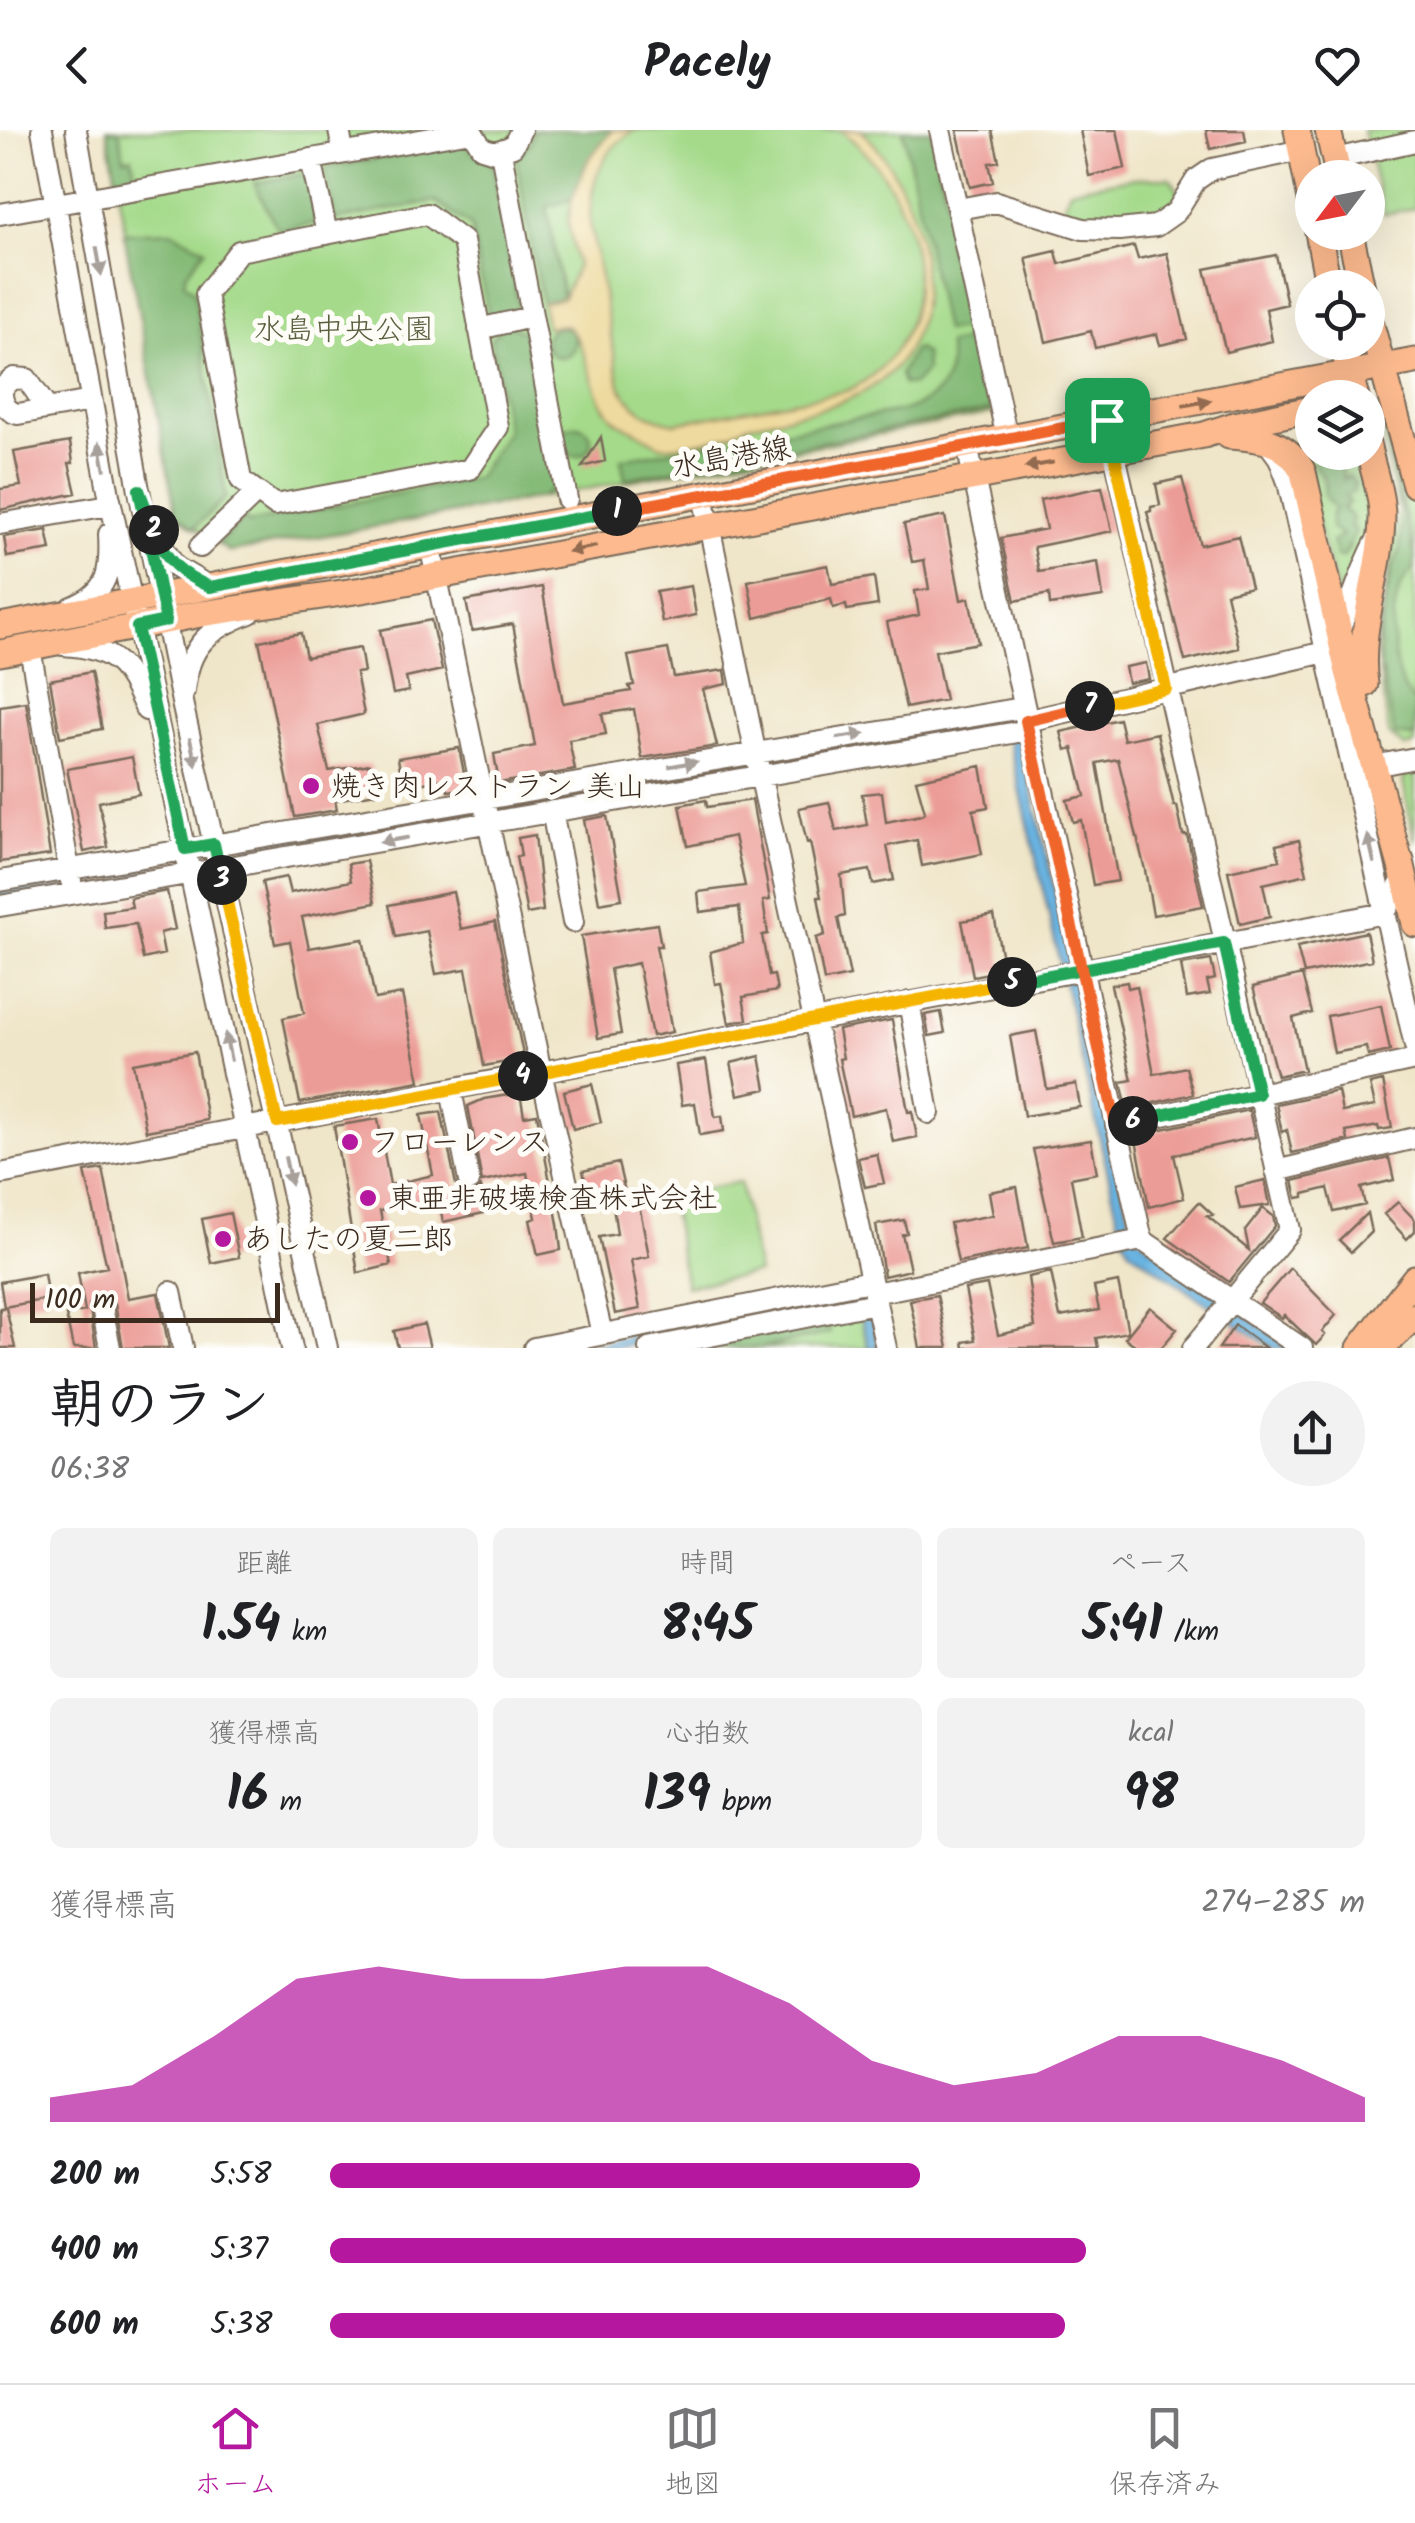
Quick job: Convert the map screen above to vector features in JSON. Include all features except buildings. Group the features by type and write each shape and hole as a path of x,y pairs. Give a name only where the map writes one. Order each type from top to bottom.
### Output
{"main road":[{"path":"1328,130 1335,160"},
{"path":"1380,360 1415,485"},
{"name":"水島港線","path":"1363,380 1382,368 1415,361"},
{"name":"水島港線","path":"163,609 210,587 430,545 1107,420 1295,394"},
{"name":"水島港線","path":"0,626 163,609 270,605 1204,436 1234,425 1295,412"},
{"path":"1204,436 1258,438 1276,443 1289,452 1303,472 1338,650 1378,765"},
{"path":"1373,470 1382,510 1381,532 1362,653 1378,765 1415,924"},
{"name":"水島港線","path":"0,653 36,646 134,614"},
{"path":"1360,1348 1415,1278"},
{"path":"1382,1348 1415,1316"}],"street":[{"path":"42,130 109,500 292,1348"},
{"path":"76,130 139,490 183,708 327,1348"},
{"path":"339,130 344,152"},
{"path":"0,214 471,131 482,148 501,152 513,146 521,130"},
{"path":"940,130 1007,438"},
{"path":"958,208 996,202 1083,229 1156,226 1176,212 1196,180 1212,168 1299,140"},
{"path":"1360,160 1415,141"},
{"path":"501,152 567,499"},
{"path":"311,158 326,234"},
{"path":"428,214 463,241 498,428 470,469 276,505 241,480 206,294 238,251 326,234 428,214"},
{"path":"478,329 532,318"},
{"path":"47,408 91,401"},
{"path":"1107,420 1290,1230 1193,1348"},
{"path":"967,446 1072,971 1116,1125 1134,1242 1227,1307 1302,1348"},
{"path":"139,490 169,562 210,587"},
{"path":"200,547 257,492"},
{"path":"703,495 816,1020 870,1298 886,1348"},
{"path":"0,524 109,500"},
{"path":"37,620 87,601 99,591 110,555 109,500"},
{"path":"1381,532 1365,562 1338,650 1385,913 1415,1046"},
{"path":"430,545 601,1339"},
{"path":"183,708 189,664 196,646 224,624 270,605"},
{"path":"71,881 36,646 105,651 133,681 161,744"},
{"path":"0,881 71,881 219,869 486,811 758,764 1020,725 1338,650"},
{"path":"0,906 185,849 486,811 552,811 758,764 1020,725"},
{"path":"1378,765 1415,758"},
{"path":"552,811 572,922"},
{"path":"1385,913 1404,877"},
{"path":"0,1174 1385,913 1415,934"},
{"path":"909,1002 930,1113"},
{"path":"1116,1125 1415,1060"},
{"path":"451,1090 469,1181"},
{"path":"1276,1170 1415,1138"},
{"path":"649,1348 1134,1242"},
{"path":"171,1292 182,1348"},
{"path":"534,1348 870,1298"},
{"path":"102,1307 110,1348"}],"green space":[{"name":"水島中央公園","path":"107,130 932,130 993,413 230,552 176,514"},
{"path":"107,130 119,130 124,158 132,157 135,174 116,178"},
{"path":"534,130 613,130 588,160 572,199 547,207 563,298 542,303 516,158 530,143"},
{"path":"903,130 931,130 974,328 944,331"},
{"path":"1363,130 1415,130 1415,208 1385,214 1385,160 1370,160"},
{"path":"465,143 473,153 492,162 519,309 506,323 524,332 555,486 542,497 230,552 218,544 245,518 248,523 477,478 507,431 491,339 505,323 488,313 471,227 435,201 335,220 325,168"},
{"path":"307,173 316,223 278,230 254,183"},
{"path":"1131,178 1170,178 1180,193 1169,210 1152,220 1112,223 1077,219 1063,208 1070,189"},
{"path":"171,231 205,249 186,274 184,283 194,291 226,497 194,528 176,514 124,233"},
{"path":"560,327 571,331 575,342 571,353 560,357 549,353 545,342 549,331"},
{"path":"977,339 992,410 625,479 621,459 907,410 928,400 942,386 949,368 947,344"},
{"path":"918,349 925,354 926,371 913,385 903,384 900,374"},
{"path":"1391,423 1415,501 1415,745 1404,747 1389,734 1376,646 1399,512 1385,448 1385,424"},
{"path":"576,426 587,430 591,441 587,452 576,456 565,452 561,441 565,430"},
{"path":"1385,427 1415,557 1415,568 1399,591 1395,606 1393,641 1398,673 1415,705 1415,737 1395,735 1380,663 1379,640 1391,572 1400,549 1403,516"},
{"path":"1300,470 1362,470 1370,530 1343,608","holes":["1324,479 1343,480 1345,496 1340,508 1351,526 1349,548"]},
{"path":"1318,470 1342,470 1343,479 1349,476 1355,483 1353,492 1345,496 1349,503 1342,508 1353,518 1351,526 1356,531 1344,557 1337,557 1332,542 1342,536 1331,528 1335,509 1325,497 1324,479"},
{"path":"1415,767 1415,842 1403,782"},
{"path":"740,1182 758,1273 686,1286 669,1195"},
{"path":"860,1314 868,1348 684,1348"},
{"path":"827,1320 830,1333 762,1348 684,1348"}],"sand":[{"path":"613,130 635,130 613,148 599,170 590,223 620,386 636,407 675,423 847,391 881,367 903,337 914,302 916,264 908,226 892,189 869,157 840,130 861,130 883,155 914,220 922,256 923,292 917,326 903,357 879,382 849,399 749,425 715,439 661,446 614,419 599,397 581,346 566,325 547,327 542,303 563,298 577,266 568,223 572,199 588,160"}],"water":[{"path":"1015,717 1133,1233 1290,1348 1273,1348 1214,1309 1130,1250 1122,1235 1006,728 248,857 246,846"},
{"path":"156,860 158,872 0,898 0,888"},
{"path":"866,1289 878,1348 869,1348 857,1300 614,1348 572,1348"}],"place":[{"name":"焼き肉レストラン 美山","path":"311,786"},
{"name":"フローレンス","path":"350,1142"},
{"name":"東亜非破壊検査株式会社","path":"368,1198"},
{"name":"あしたの夏二郎","path":"223,1239"}],"route":[{"path":"1107,420 210,587 169,562 139,490 166,621 137,627 161,744 185,849 214,844 277,1122 451,1090 816,1020 1080,970 1224,943 1258,1094 1116,1125 1080,970 1026,721 1166,689 1107,420"}]}
